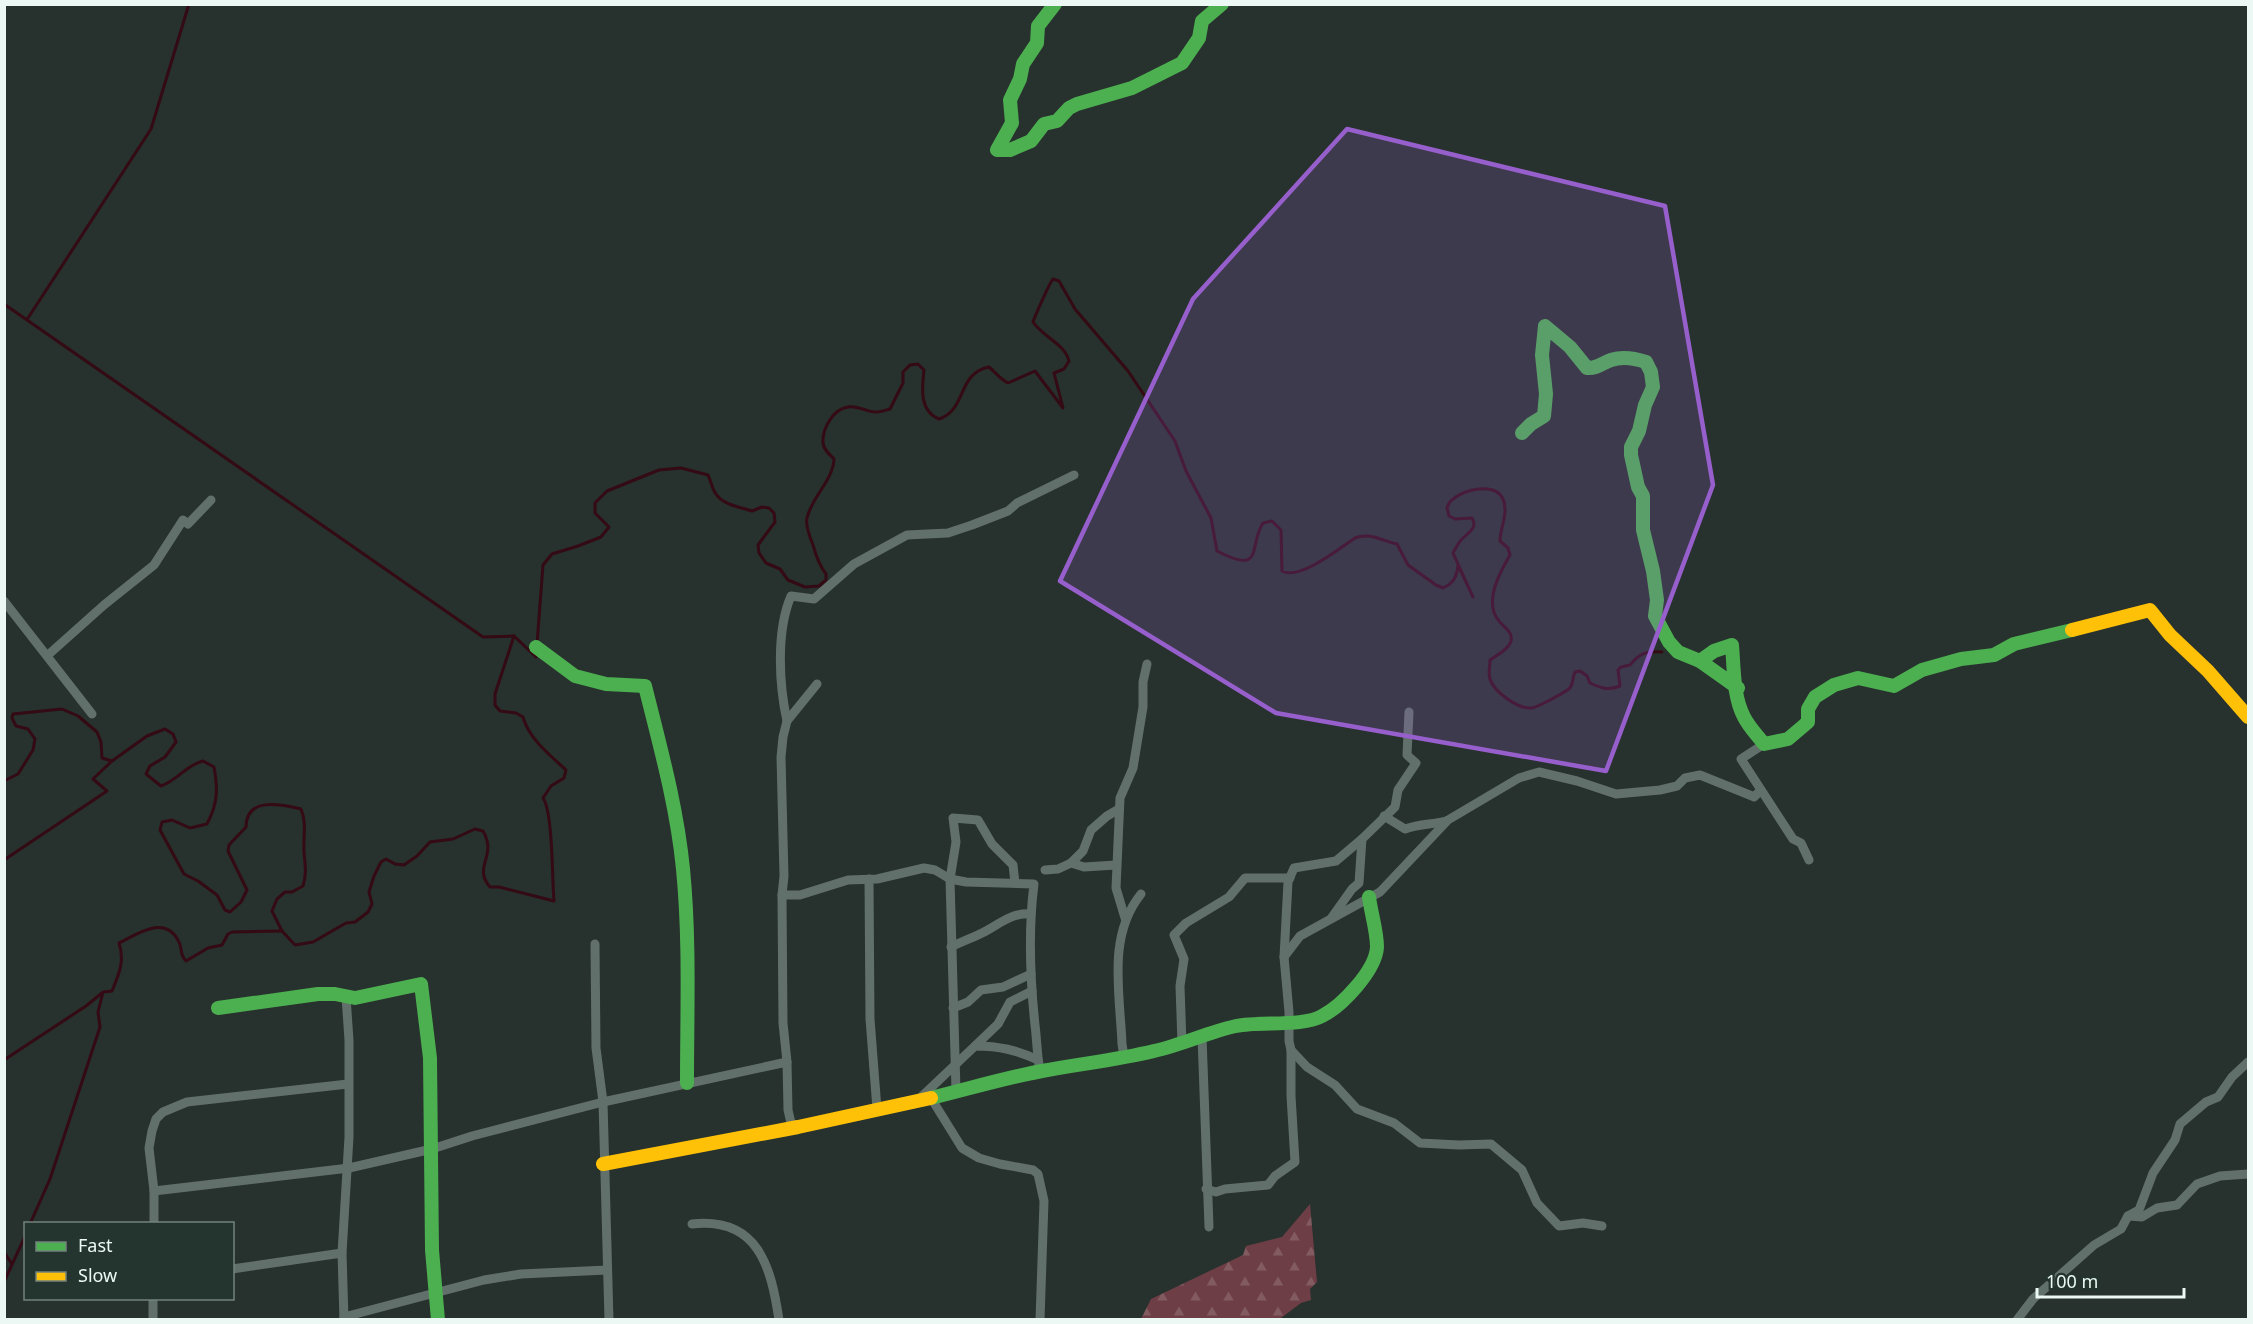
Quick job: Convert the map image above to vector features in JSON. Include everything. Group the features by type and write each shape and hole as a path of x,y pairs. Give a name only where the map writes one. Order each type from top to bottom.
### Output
{"street":[{"path":"1055,4 1038,26 1037,43 1023,64 1020,79 1010,100 1012,123 993,152 1010,150 1031,141 1044,124 1058,121 1069,108 1077,104 1132,88 1182,63 1199,38 1202,21 1222,4"},
{"path":"1522,433 1544,416 1547,402 1542,358 1545,326 1570,347 1587,368 1594,369 1607,360 1615,358 1634,358 1646,362 1651,372 1653,387 1645,405 1639,431 1631,447 1631,455 1638,487 1643,496 1642,530 1653,571 1657,600 1655,616 1669,642 1678,652 1700,661 1738,688"},
{"path":"798,1127 791,1123 788,1110 782,1003 784,876 781,757 787,721 782,698 780,666 784,611 791,596 814,599 854,564 907,536 948,533 972,525 1008,511 1017,503 1074,475"},
{"path":"48,655 104,605 154,565 183,519 188,524 211,500"},
{"path":"4,601 92,714"},
{"path":"1809,860 1801,843 1793,839 1741,759 1764,744 1788,739 1808,722 1808,709 1815,697 1834,685 1858,678 1894,686 1922,670 1961,659 1994,655 2014,644 2150,610 2170,635 2208,671 2248,717"},
{"path":"1700,661 1707,654 1731,645 1741,712 1764,744"},
{"path":"536,647 575,676 606,684 645,686 675,812 683,868 687,1083"},
{"path":"1125,918 1116,888 1120,798 1133,768 1147,664"},
{"path":"787,721 817,684"},
{"path":"1206,1189 1216,1192 1226,1188 1268,1185 1295,1162 1291,1050 1284,957 1290,878 1294,868 1336,861 1395,807 1398,790 1416,763 1407,755 1409,712"},
{"path":"1384,816 1405,829 1423,823 1433,825 1448,820 1520,778 1539,772 1616,794 1660,790 1677,786 1685,778 1700,775 1754,797 1761,790"},
{"path":"1045,870 1071,863 1083,851 1090,830 1107,816 1119,810"},
{"path":"956,1091 950,879 956,842 953,818 978,820 992,844 1013,865 1015,883"},
{"path":"1284,957 1300,936 1380,892 1448,820"},
{"path":"1332,917 1342,901 1359,883 1362,839"},
{"path":"1071,863 1084,867 1116,865"},
{"path":"782,895 800,895 848,880 877,879 924,868 935,870 950,879 981,883 1034,884 1031,914 1031,974 1039,1066"},
{"path":"1182,1044 1180,986 1184,959 1174,935 1186,923 1229,897 1245,878 1290,878"},
{"path":"868,879 870,999 877,1109"},
{"path":"1125,1057 1122,1044 1117,958 1125,918 1141,894"},
{"path":"603,1164 798,1127 931,1098 1039,1066 1125,1057 1182,1044 1213,1031 1258,1022 1289,1023 1322,1017 1354,990 1370,967 1377,948 1369,897"},
{"path":"951,947 986,931 1001,921 1023,913 1031,914"},
{"path":"595,944 596,1048 603,1102 609,1320"},
{"path":"953,1008 968,1002 981,990 1003,987 1031,974"},
{"path":"218,1008 318,994 335,994 355,998 421,984 428,1031 432,1149 431,1207 438,1320"},
{"path":"916,1101 998,1024 1010,1002 1032,991"},
{"path":"346,997 349,1168 342,1253 344,1318 435,1292 521,1274 607,1270"},
{"path":"1202,1037 1209,1227"},
{"path":"975,1046 999,1046 1023,1053 1039,1066"},
{"path":"1291,1050 1307,1067 1335,1085 1357,1109 1394,1123 1420,1143 1491,1144 1522,1170 1537,1203 1559,1226 1583,1223 1602,1226"},
{"path":"154,1191 349,1168 432,1149 472,1136 603,1102 787,1062"},
{"path":"2017,1320 2033,1299 2094,1245 2121,1229 2128,1216 2139,1210 2153,1173 2175,1140 2180,1124 2206,1102 2218,1097 2232,1077 2248,1062"},
{"path":"154,1222 154,1191 149,1148 156,1119 163,1112 187,1102 348,1084"},
{"path":"931,1098 962,1148 979,1158 1033,1170 1038,1174 1044,1202 1040,1320"},
{"path":"2128,1216 2142,1217 2157,1208 2177,1205 2198,1184 2220,1176 2248,1174"},
{"path":"693,1224 705,1222 721,1224 739,1230 750,1240 763,1258 770,1276 779,1320"},
{"path":"234,1269 342,1253"},
{"path":"153,1300 153,1320"}],"highlighted area":[{"path":"1347,129 1665,206 1713,485 1606,771 1276,713 1060,581 1193,299"}],"green space":[{"path":"1310,1204 1317,1282 1310,1289 1311,1300 1301,1303 1281,1318 1141,1319 1151,1299 1243,1255 1246,1246 1282,1237"}],"waterway":[{"path":"28,318 151,129 189,4"},
{"path":"537,644 543,565 552,554 601,537 609,527 595,513 595,503 607,491 659,470 681,468 708,475 713,490 727,503 752,511 762,507 769,508 774,513 775,522 758,545 759,553 766,563 780,569 788,580 805,587 819,586 826,580 826,574 821,567 808,532 807,521 813,503 833,467 834,459 823,443 824,432 833,416 848,407 876,412 890,409 903,383 903,372 910,365 918,364 924,370 925,405 939,419 954,408 972,376 989,367 1008,383 1035,371 1063,408 1054,373 1064,369 1069,361 1067,355 1033,322 1053,279 1059,281 1075,309 1128,371 1175,441 1186,471 1211,518 1217,551 1232,558 1249,559 1263,523 1272,521 1281,530 1282,571 1289,573 1309,568 1355,538 1371,536 1397,544 1408,565 1443,588 1454,579 1458,565 1473,597 1453,553 1472,530 1474,521 1472,518 1455,519 1449,516 1447,508 1451,501 1463,493 1479,489 1493,490 1499,494 1505,504 1500,541 1508,548 1510,555 1498,578 1493,596 1494,613 1511,638 1508,647 1490,660 1490,679 1501,694 1513,703 1531,708 1569,689 1575,672 1580,671 1587,676 1590,683 1605,688 1616,688 1620,686 1618,670 1621,667 1630,665 1644,654 1662,652"},
{"path":"4,304 483,637 514,636"},
{"path":"4,781 18,774 33,750 35,739 28,729 16,726 12,718 13,714 62,709 78,716 97,732 101,742 102,758 112,761 147,736 165,729 173,734 176,742 165,757 150,766 146,774 161,786 203,761 214,767 216,796 207,824 190,828 172,820 162,822 160,830 184,874 217,895 225,910 230,912 241,902 247,890 228,851 229,845 246,827 252,811 266,805 284,805 301,809 304,825 303,886 292,892 285,892 277,899 272,911 282,931 295,945 313,942 346,923 355,922 368,912 372,904 369,892 381,862 386,859 395,864 404,865 417,856 430,842 453,839 475,829 483,831 487,840 488,848 483,873 490,887 499,887 554,901 549,817 543,798 551,786 564,778 566,770 535,739 523,717 516,713 500,711 495,705 495,694 514,636 536,657 536,654"},
{"path":"4,860 107,791 93,779 112,761"},
{"path":"31,1222 50,1179 100,1027 98,1012 103,992 112,991 119,973 121,962 119,943 150,929 165,928 172,932 178,940 182,956 186,961 208,948 222,945 228,934 232,932 282,931"},
{"path":"4,1060 102,993"},
{"path":"4,1282 24,1238"},
{"path":"4,1252 12,1264"}],"traffic: fast":[{"path":"1055,4 1038,26 1037,43 1023,64 1020,79 1010,100 1012,123 997,150 1010,150 1031,141 1044,124 1057,121 1069,108 1077,104 1132,88 1182,63 1199,38 1202,21 1222,4"},
{"path":"1522,433 1544,416 1546,394 1542,355 1545,326 1570,347 1587,368 1594,368 1620,358 1646,362 1651,372 1653,387 1645,405 1639,431 1631,447 1631,455 1638,487 1643,496 1643,530 1657,600 1655,616 1669,642 1678,652 1700,661"},
{"path":"1738,688 1700,661 1714,651 1732,645 1735,682 1736,691 1740,709 1748,724 1764,744 1788,739 1808,722 1808,709 1815,697 1834,685 1858,678 1894,686 1922,670 1961,659 1994,655 2014,644 2072,630"},
{"path":"536,647 575,676 606,684 645,686 672,800 683,869 687,949 687,1083"},
{"path":"931,1098 1056,1068 1154,1051 1236,1026 1304,1022 1322,1016 1339,1004 1357,986 1375,956 1377,941 1369,897"},
{"path":"218,1008 318,994 335,994 355,998 421,984 430,1058 432,1250 438,1320"}],"traffic: slow":[{"path":"2072,630 2150,610 2170,635 2208,671 2248,717"},
{"path":"603,1164 798,1127 931,1098"}]}
